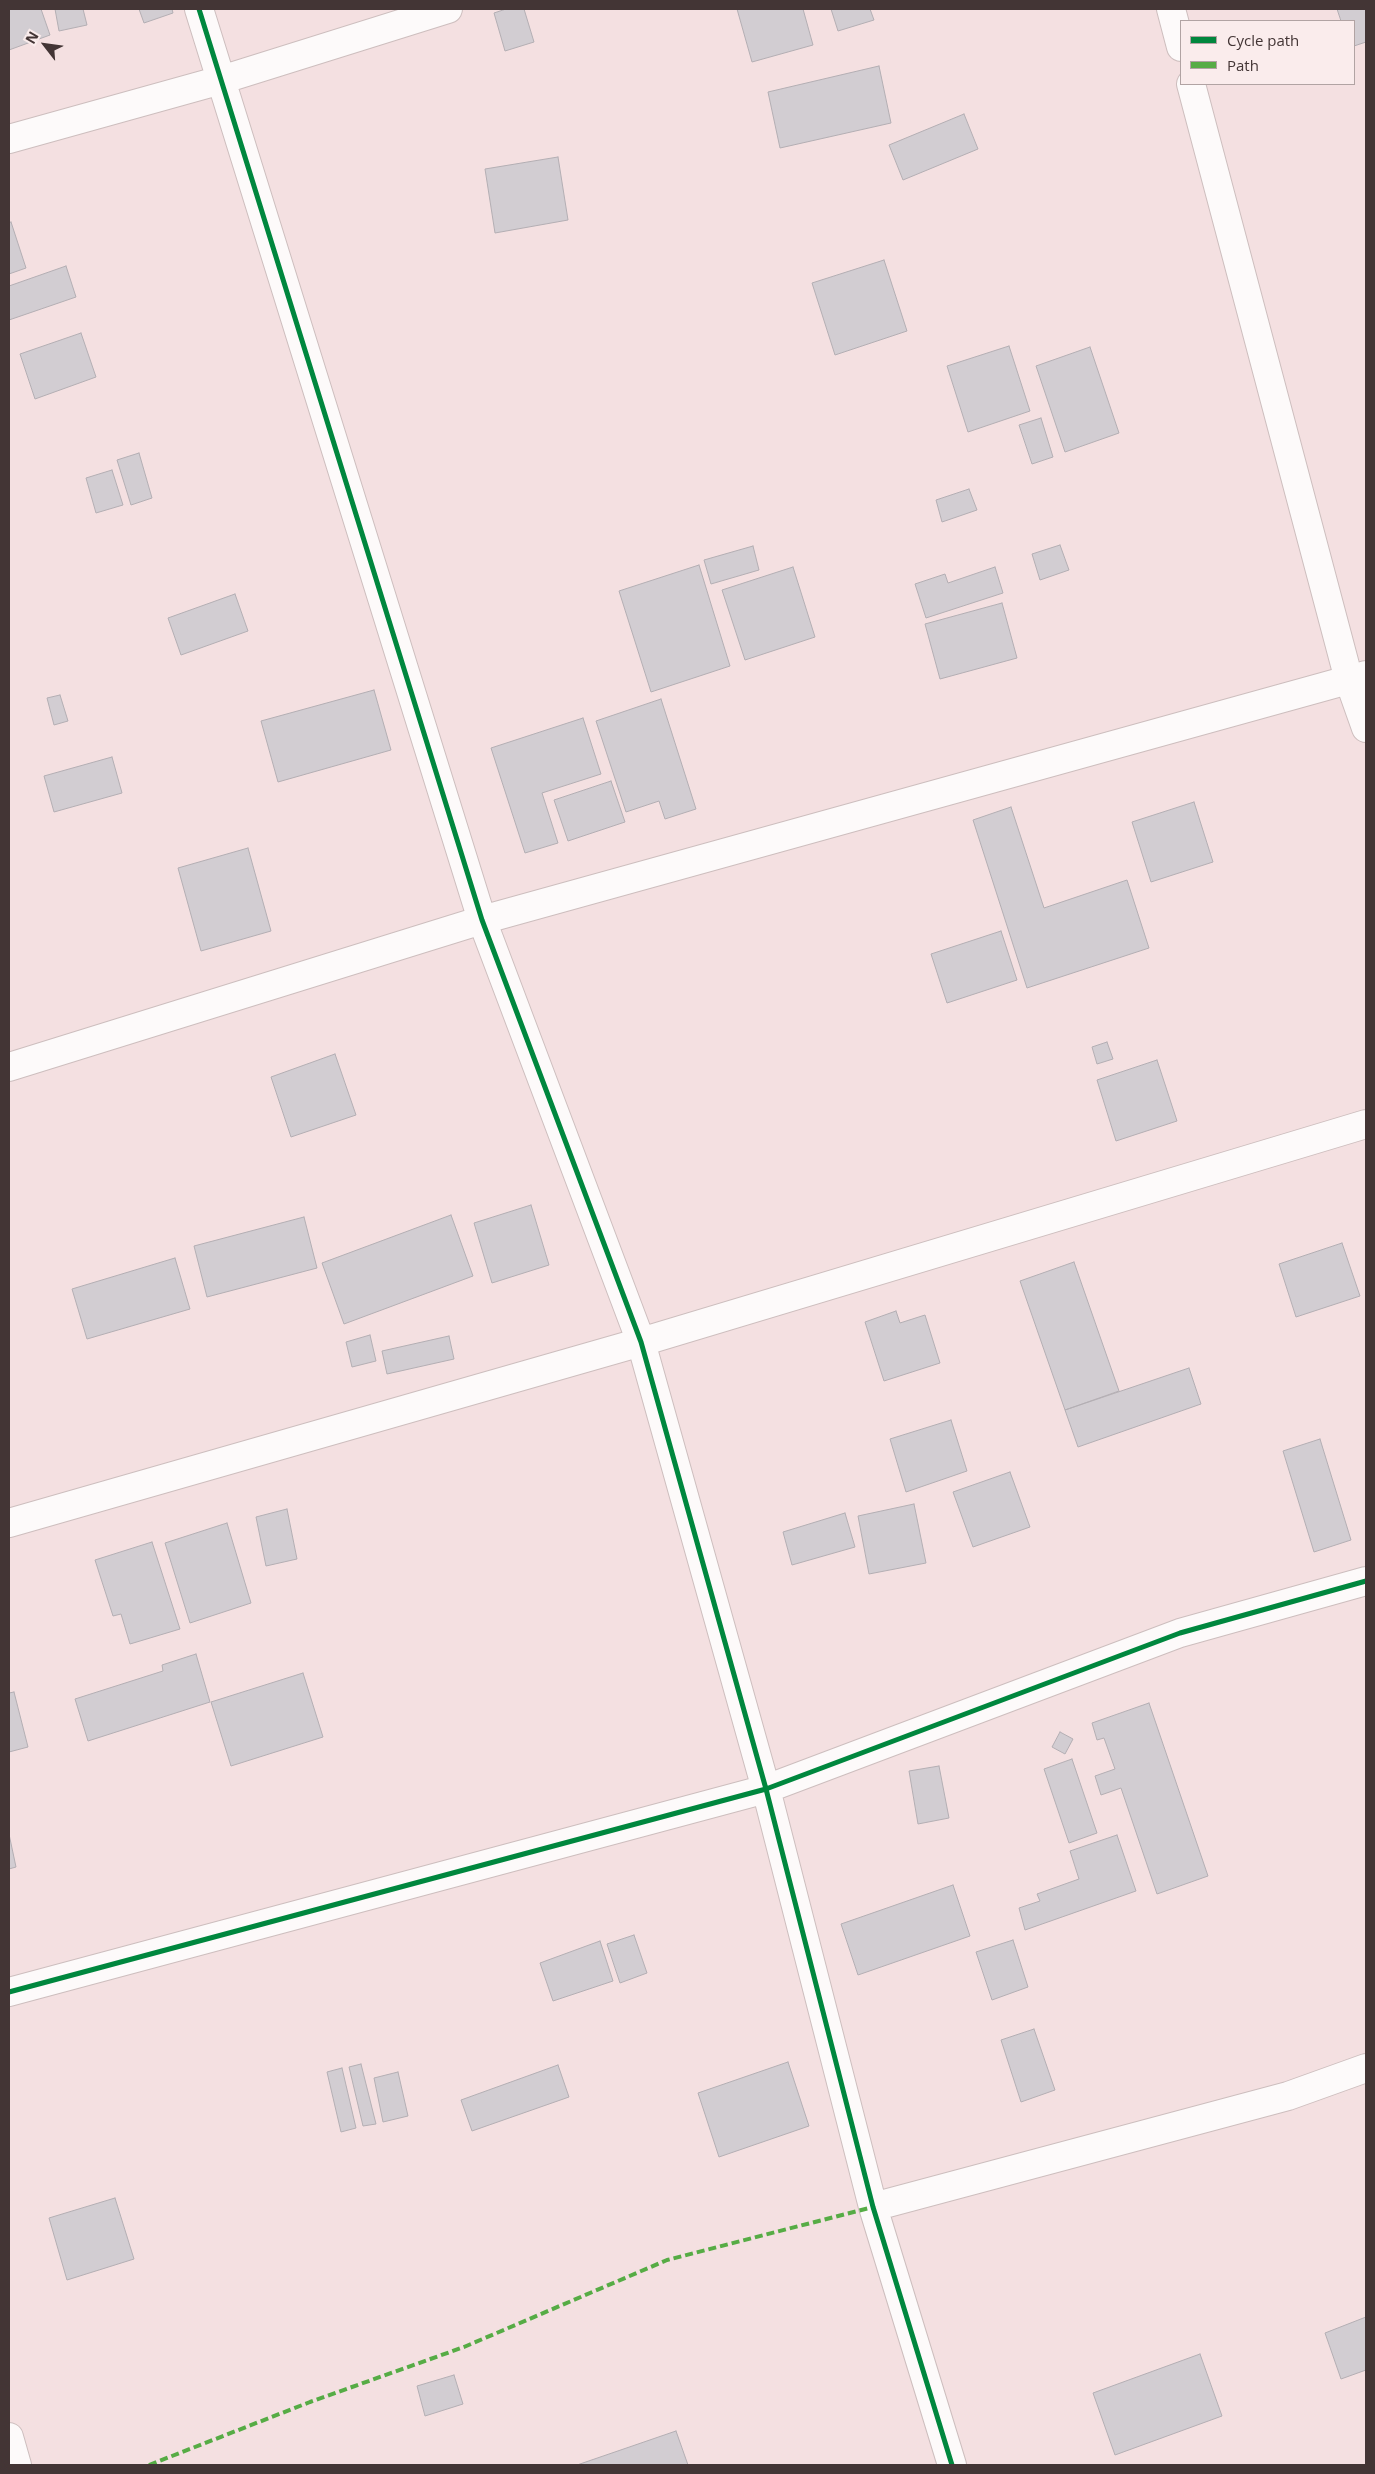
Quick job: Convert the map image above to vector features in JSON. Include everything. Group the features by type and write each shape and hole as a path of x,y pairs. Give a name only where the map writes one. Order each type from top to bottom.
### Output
{"street":[{"path":"199,9 482,920 641,1342 766,1789 873,2207 952,2465"},
{"path":"9,139 221,80 448,9"},
{"path":"1171,9 1180,43"},
{"path":"1191,85 1358,677 1366,728"},
{"path":"9,1068 482,920 1358,677"},
{"path":"9,1523 641,1342 1366,1124"},
{"path":"9,1992 766,1789 1180,1633 1366,1580"},
{"path":"873,2207 1288,2096 1366,2068"},
{"path":"9,2437 17,2465"}],"building":[{"path":"9,9 41,9 50,35 9,50"},
{"path":"55,9 83,9 87,25 59,31"},
{"path":"139,9 172,9 173,13 144,23"},
{"path":"506,9 524,9 534,42 505,51 494,13"},
{"path":"737,9 803,9 813,45 752,62"},
{"path":"831,9 870,9 874,20 838,31"},
{"path":"1337,9 1366,9 1366,42 1355,46 1355,20 1341,20"},
{"path":"879,66 891,123 780,148 768,92"},
{"path":"964,114 978,149 903,180 889,145"},
{"path":"558,157 568,220 495,233 485,169"},
{"path":"11,222 26,268 9,274 9,223"},
{"path":"884,260 907,331 835,355 812,283"},
{"path":"66,266 76,297 9,320 9,286"},
{"path":"81,333 96,377 35,399 20,354"},
{"path":"1009,346 1030,411 968,432 947,366"},
{"path":"1090,347 1119,433 1065,452 1036,366"},
{"path":"1041,418 1053,457 1032,464 1019,425"},
{"path":"139,453 152,498 131,505 117,460"},
{"path":"112,470 123,505 96,513 86,478"},
{"path":"969,489 977,510 942,522 936,500"},
{"path":"1060,545 1069,570 1040,580 1032,554"},
{"path":"753,546 759,570 711,584 704,560"},
{"path":"699,565 730,666 651,692 619,591"},
{"path":"793,567 815,637 745,660 722,590"},
{"path":"995,567 1003,593 926,618 915,584 945,574 948,583"},
{"path":"235,594 248,631 181,655 168,618"},
{"path":"1002,603 1017,658 940,679 925,624"},
{"path":"374,690 391,750 278,782 261,721"},
{"path":"60,695 68,721 54,725 47,698"},
{"path":"661,699 696,809 665,819 659,801 626,812 596,721"},
{"path":"583,718 601,774 542,793 558,843 525,853 491,748"},
{"path":"112,757 122,793 54,812 44,776"},
{"path":"611,781 625,822 568,841 554,800"},
{"path":"1194,802 1213,862 1151,882 1132,822"},
{"path":"1011,807 1044,908 1127,880 1149,948 1027,988 973,820"},
{"path":"248,848 271,931 201,951 178,868"},
{"path":"1001,931 1017,980 947,1003 931,954"},
{"path":"1107,1042 1113,1059 1097,1064 1092,1047"},
{"path":"335,1054 356,1115 291,1137 271,1077"},
{"path":"1157,1060 1177,1121 1116,1141 1097,1080"},
{"path":"531,1205 549,1265 492,1283 474,1223"},
{"path":"451,1215 473,1276 344,1324 322,1263"},
{"path":"304,1217 317,1268 207,1297 194,1246"},
{"path":"1342,1243 1360,1296 1296,1317 1279,1264"},
{"path":"175,1258 190,1309 87,1339 72,1289"},
{"path":"1074,1262 1119,1391 1065,1410 1020,1281"},
{"path":"896,1311 900,1323 925,1315 940,1363 884,1381 865,1322"},
{"path":"370,1335 376,1361 352,1367 346,1342"},
{"path":"449,1336 454,1359 387,1374 382,1351"},
{"path":"1189,1368 1201,1404 1078,1447 1065,1410"},
{"path":"951,1420 967,1471 906,1492 890,1439"},
{"path":"1320,1439 1351,1540 1314,1552 1283,1451"},
{"path":"1010,1472 1030,1527 973,1547 953,1492"},
{"path":"914,1504 926,1563 869,1574 858,1516"},
{"path":"287,1509 297,1559 266,1566 256,1517"},
{"path":"845,1513 855,1547 792,1565 783,1532"},
{"path":"227,1523 251,1603 190,1623 165,1543"},
{"path":"152,1542 180,1629 130,1644 121,1614 113,1616 95,1560"},
{"path":"196,1654 210,1702 88,1741 75,1699 163,1671 162,1665"},
{"path":"303,1673 323,1737 231,1766 211,1702"},
{"path":"14,1692 28,1747 9,1752 9,1693"},
{"path":"1149,1703 1208,1876 1157,1894 1121,1788 1101,1795 1095,1776 1115,1769 1104,1738 1097,1740 1092,1723"},
{"path":"1060,1732 1073,1739 1065,1754 1052,1747"},
{"path":"1072,1759 1097,1833 1069,1843 1044,1769"},
{"path":"939,1766 949,1818 918,1824 909,1771"},
{"path":"9,1834 16,1867 9,1869"},
{"path":"1117,1835 1136,1891 1025,1930 1019,1908 1040,1901 1037,1894 1079,1879 1070,1851"},
{"path":"953,1885 970,1936 858,1975 841,1924"},
{"path":"634,1935 647,1973 620,1983 607,1944"},
{"path":"1013,1940 1028,1987 992,2000 976,1952"},
{"path":"600,1941 613,1981 553,2001 540,1963"},
{"path":"1034,2029 1055,2090 1021,2102 1001,2040"},
{"path":"788,2062 809,2126 719,2157 698,2093"},
{"path":"361,2064 376,2124 363,2126 349,2067"},
{"path":"558,2065 569,2097 472,2131 461,2100"},
{"path":"342,2068 356,2128 341,2132 327,2072"},
{"path":"398,2072 408,2116 383,2122 374,2078"},
{"path":"115,2198 134,2259 67,2280 49,2218"},
{"path":"1366,2317 1366,2370 1341,2379 1325,2333"},
{"path":"1200,2354 1222,2416 1115,2455 1093,2393"},
{"path":"454,2375 463,2404 425,2416 417,2386"},
{"path":"676,2431 688,2465 577,2465"}],"marked path":[{"path":"149,2465 310,2402 464,2347 667,2260 873,2207"}],"cycle path":[{"path":"199,9 482,920 641,1342 766,1789 873,2207 952,2465"},
{"path":"9,1992 766,1789 1180,1633 1366,1581"}]}
